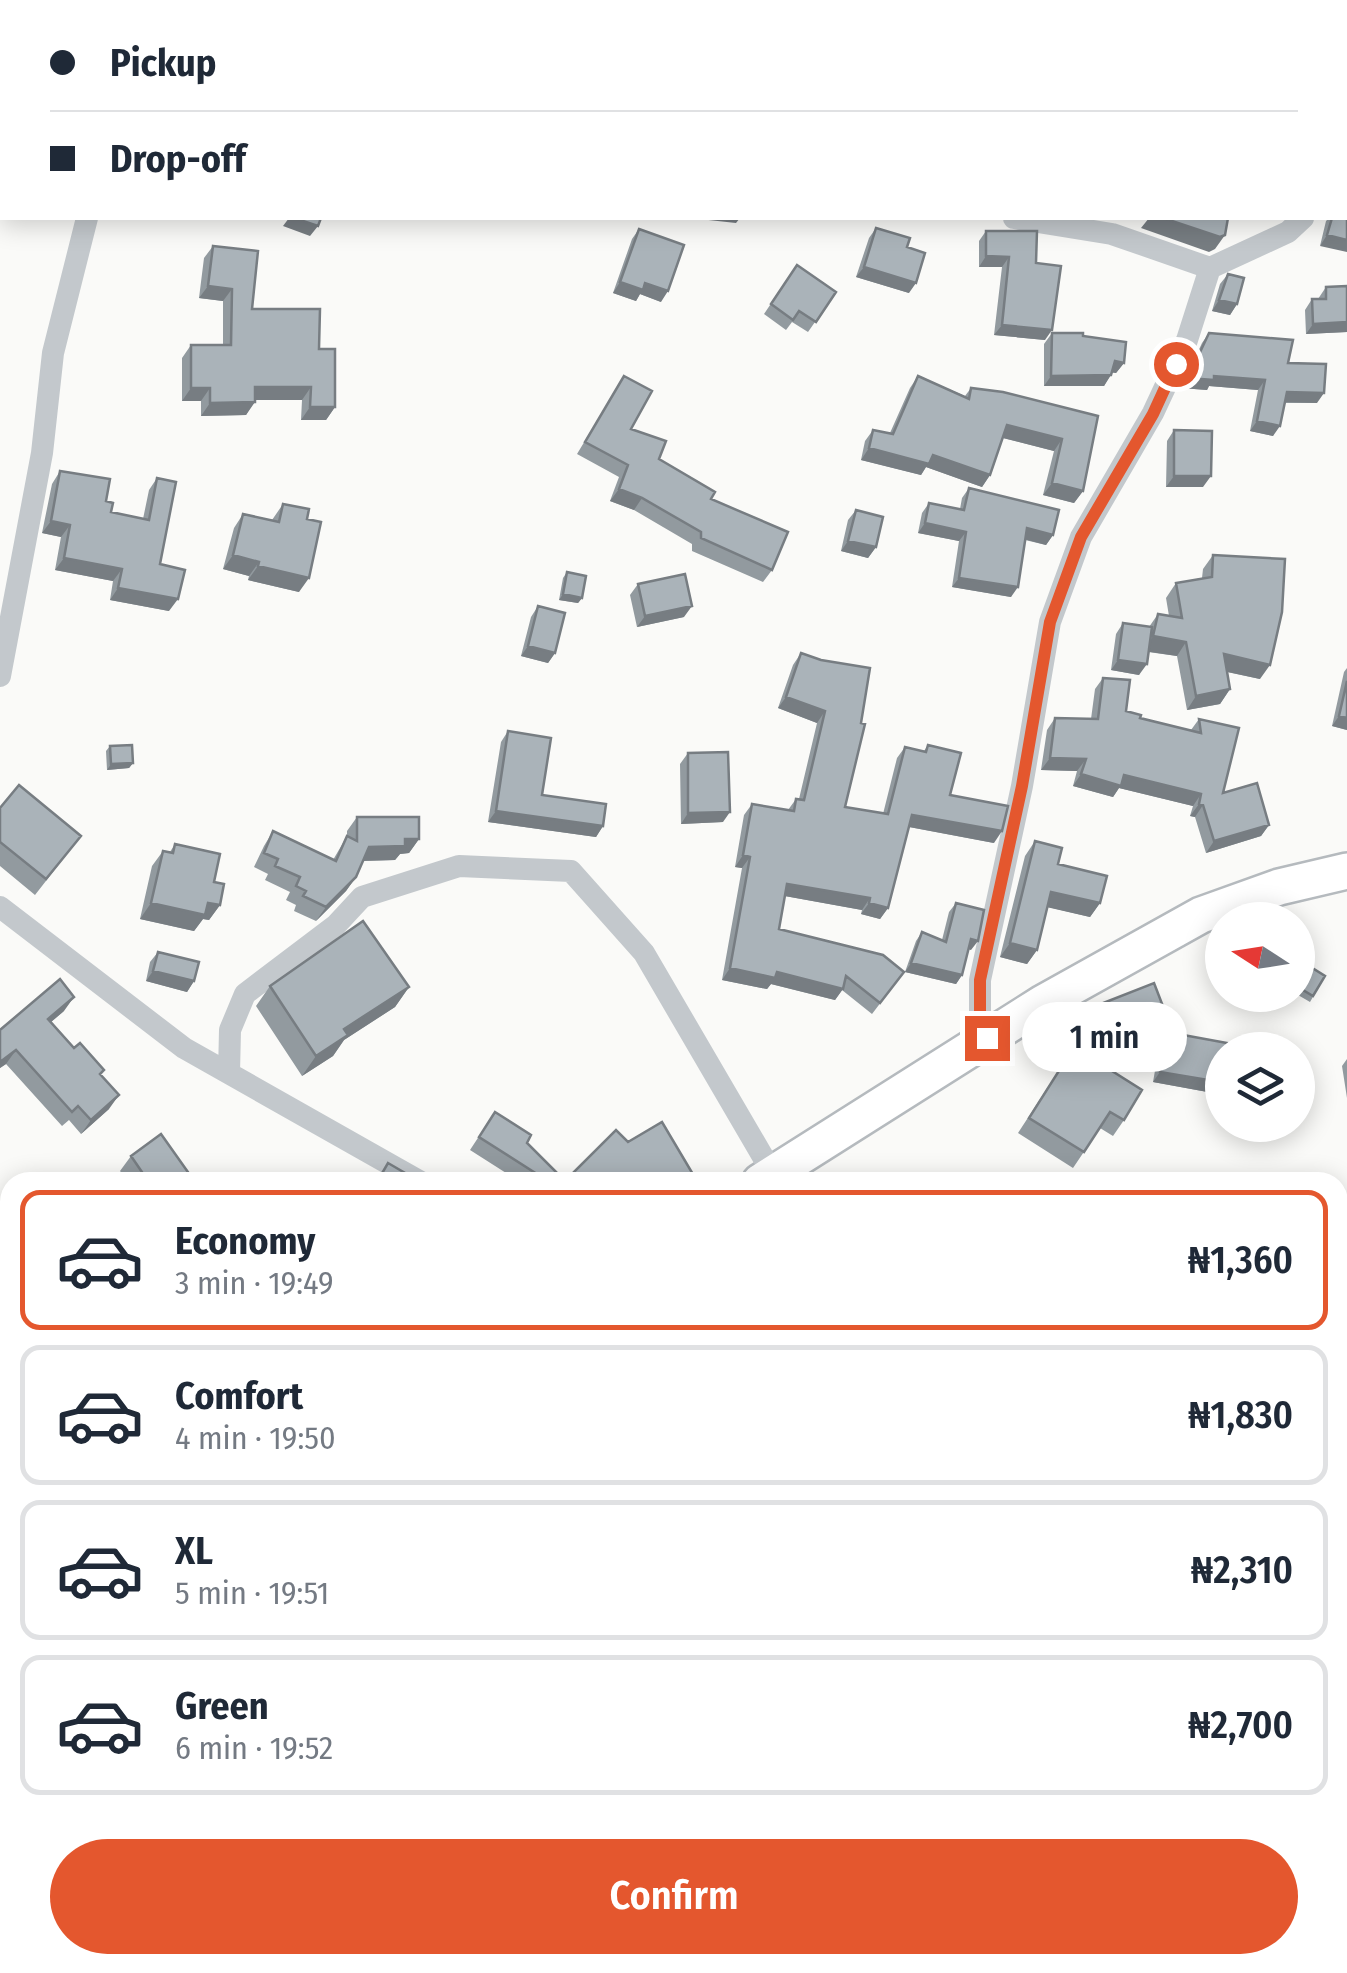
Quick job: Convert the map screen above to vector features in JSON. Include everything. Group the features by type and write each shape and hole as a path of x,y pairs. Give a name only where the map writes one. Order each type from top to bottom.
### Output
{"main road":[{"path":"775,1172 1043,1002 1201,916 1279,887 1347,871"}],"street":[{"path":"0,676 42,454 53,353 86,220"},
{"path":"1026,220 1112,234 1210,268 1288,232 1300,220"},
{"path":"987,1038 980,1021 980,980 1022,786 1050,622 1081,537 1153,414 1187,340 1210,268"},
{"path":"230,1074 230,1030 245,994 336,925 362,898 460,866 571,871 644,954 763,1172"},
{"path":"0,907 184,1048 403,1172"}],"building":[{"path":"1169,220 1228,220 1225,235 1220,237"},
{"path":"1331,220 1347,220 1347,240 1327,235"},
{"path":"876,228 910,238 907,247 925,253 916,283 864,267"},
{"path":"639,229 684,245 668,291 645,283 643,290 620,282"},
{"path":"986,231 1037,231 1036,263 1061,266 1052,330 1002,325 1009,257 986,256"},
{"path":"213,246 258,251 252,309 320,309 319,349 335,349 335,407 310,407 311,387 255,387 255,402 210,403 210,388 191,388 191,345 231,345 232,289 208,286"},
{"path":"797,265 836,292 816,322 799,311 793,320 771,304"},
{"path":"1228,274 1244,278 1237,304 1219,300"},
{"path":"1347,286 1347,322 1313,324 1312,299 1326,299 1326,287"},
{"path":"1052,333 1083,333 1126,342 1124,363 1115,361 1111,375 1051,376"},
{"path":"1209,333 1293,340 1288,363 1326,364 1324,393 1287,392 1280,426 1257,421 1265,380 1188,378"},
{"path":"624,376 652,391 631,429 666,441 659,459 715,492 711,499 788,532 772,570 701,538 701,532 619,489 628,465 585,442"},
{"path":"918,376 969,399 971,388 1003,392 1098,416 1083,491 1052,483 1062,439 1007,425 990,475 933,455 929,464 869,448 873,430 893,434"},
{"path":"1174,430 1212,431 1211,476 1174,476"},
{"path":"60,471 110,479 106,501 113,503 111,512 149,520 157,478 176,482 160,564 185,570 178,599 118,588 122,569 64,558 70,525 51,521"},
{"path":"969,488 1059,510 1053,535 1027,528 1018,587 959,578 966,532 925,523 929,503 964,510"},
{"path":"283,504 309,509 307,519 321,522 309,578 258,566 259,562 233,555 243,514 279,522"},
{"path":"856,510 883,517 876,547 848,541"},
{"path":"1213,555 1285,559 1282,612 1270,665 1224,654 1230,689 1196,696 1186,642 1153,636 1158,614 1182,618 1176,583 1212,577"},
{"path":"567,572 586,576 582,598 563,594"},
{"path":"685,574 692,606 645,616 638,584"},
{"path":"538,606 565,613 555,653 528,646"},
{"path":"1123,623 1152,627 1147,664 1118,660"},
{"path":"801,653 870,668 861,723 865,724 845,807 888,814 905,747 926,752 928,745 961,753 950,795 1008,806 1002,831 912,815 888,908 869,903 870,898 787,884 779,929 883,955 904,972 880,1003 846,976 843,989 777,972 775,978 730,968 750,857 743,855 752,804 794,811 796,799 804,800 825,711 786,697"},
{"path":"1103,678 1130,680 1126,711 1141,715 1140,718 1201,733 1199,719 1239,728 1223,793 1257,783 1269,825 1214,841 1203,805 1199,804 1201,794 1124,775 1121,786 1081,774 1086,759 1050,758 1055,718 1098,719"},
{"path":"1347,681 1347,718 1339,716"},
{"path":"508,731 551,738 542,795 606,804 603,826 496,811"},
{"path":"132,745 133,763 111,764 110,746"},
{"path":"728,752 730,812 688,813 688,753"},
{"path":"19,785 81,836 46,879 0,842 0,808"},
{"path":"357,817 419,817 419,839 405,839 405,846 369,847 356,877 326,907 303,896 306,891 296,886 300,877 275,866 278,859 264,853 273,831 336,861 347,836 357,841"},
{"path":"1035,841 1062,848 1058,864 1107,876 1100,903 1051,892 1037,950 1010,943"},
{"path":"175,844 220,854 214,882 224,884 220,905 208,903 205,915 151,903 163,851 173,853"},
{"path":"956,903 984,910 978,941 971,939 962,975 911,963 922,932 946,942"},
{"path":"363,921 409,987 344,1029 348,1035 316,1056 270,986"},
{"path":"158,952 199,962 194,981 153,971"},
{"path":"1315,970 1325,976 1315,993"},
{"path":"60,979 74,997 48,1019 74,1048 80,1043 119,1095 91,1120 78,1106 72,1112 16,1050 0,1062 0,1030"},
{"path":"1154,983 1169,1022 1108,1046 1093,1007"},
{"path":"1167,1032 1205,1039 1205,1080 1160,1072"},
{"path":"1074,1047 1142,1090 1124,1120 1110,1112 1084,1152 1029,1118"},
{"path":"495,1112 531,1135 527,1143 556,1172 534,1172 479,1137"},
{"path":"662,1122 692,1172 574,1172 616,1130 628,1142"},
{"path":"161,1134 188,1172 142,1172 131,1156"},
{"path":"388,1163 403,1172 383,1172"}],"route":[{"path":"987,1038 980,1021 980,980 1022,786 1050,622 1081,537 1153,414 1176,364"}]}
